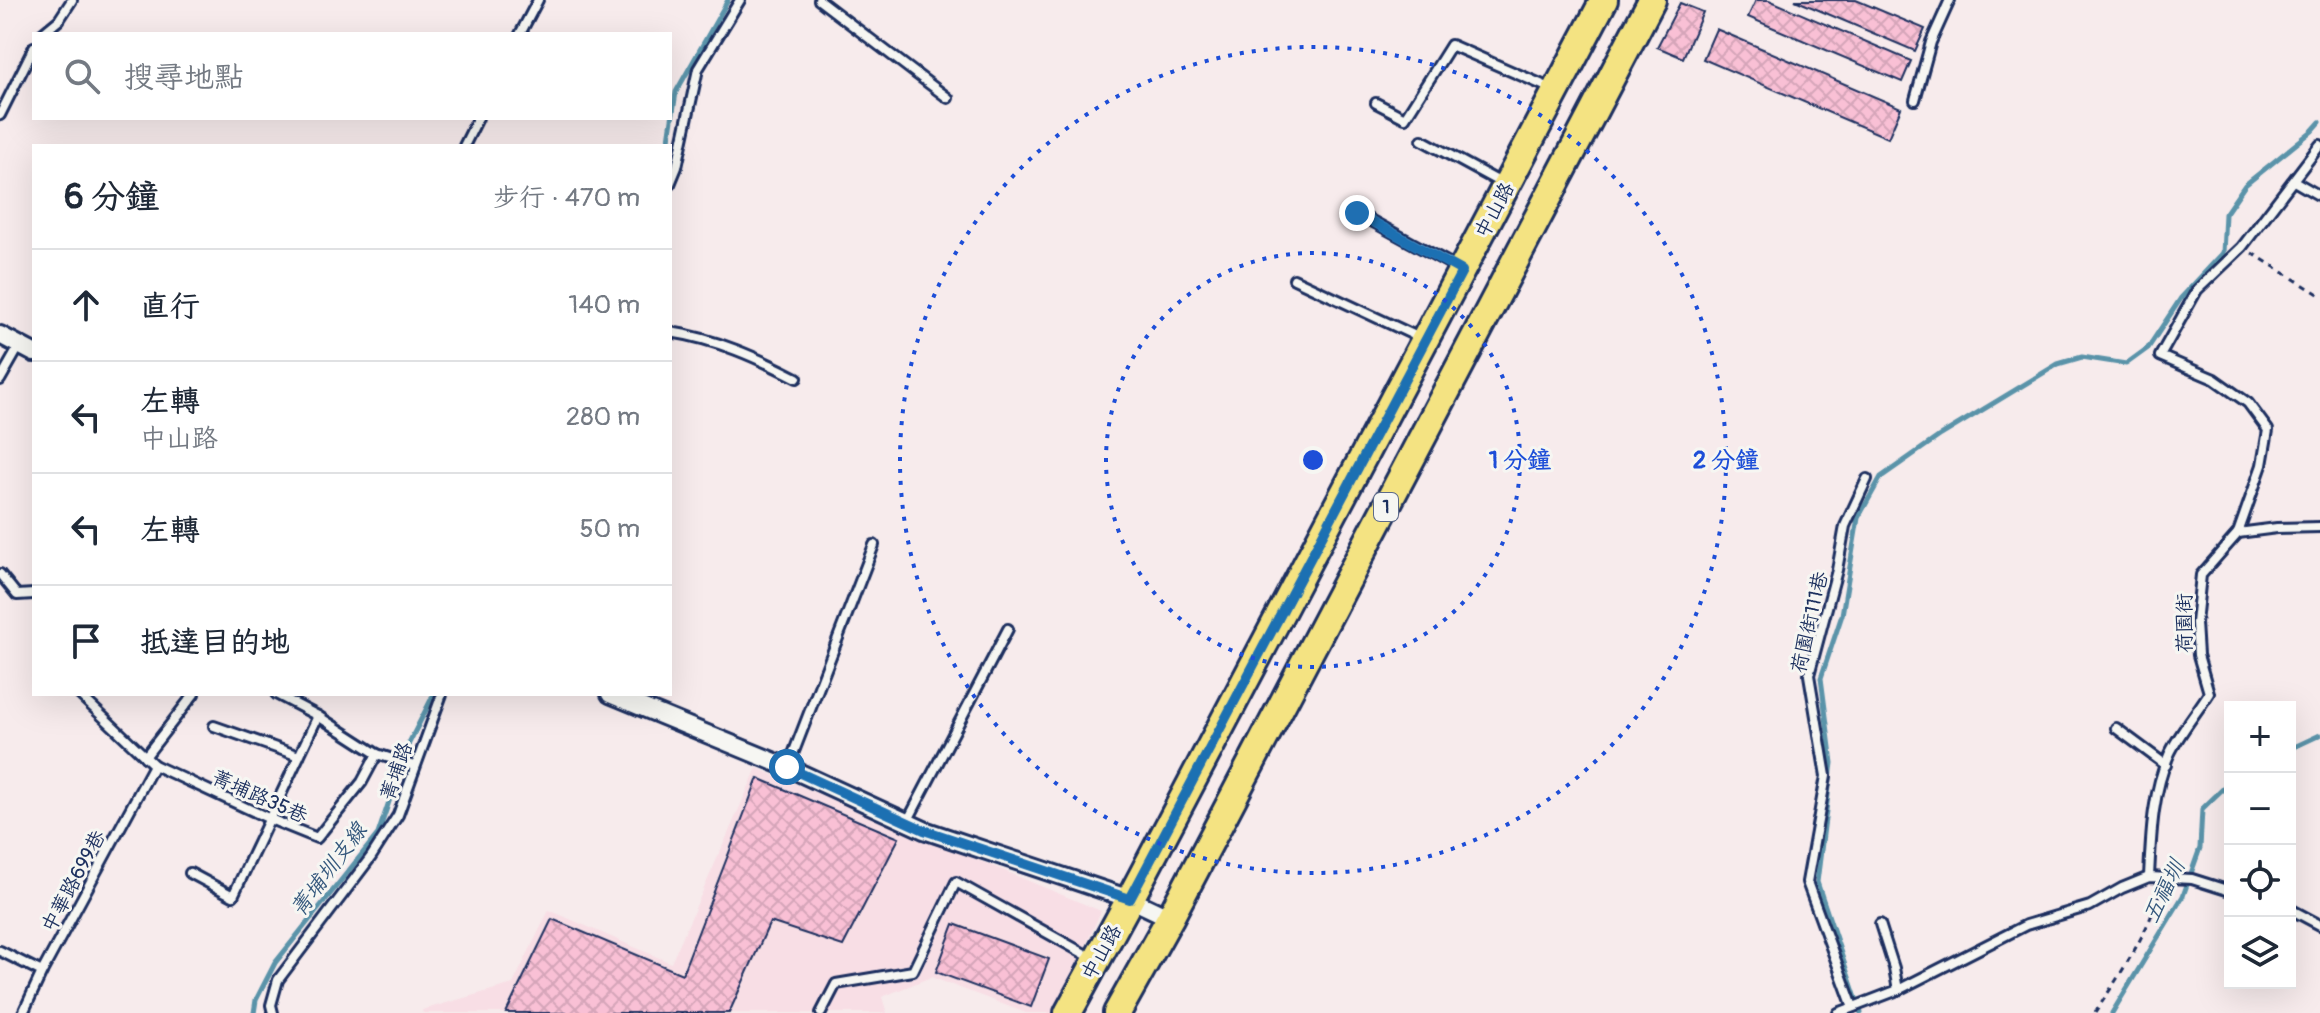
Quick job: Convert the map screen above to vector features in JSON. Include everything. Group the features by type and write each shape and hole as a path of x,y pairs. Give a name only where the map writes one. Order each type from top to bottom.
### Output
{"main road":[{"name":"中山路","path":"1068,1013 1604,0"},
{"name":"1","path":"1117,1013 1170,918 1652,0"}],"street":[{"path":"0,335 27,349"},
{"path":"615,696 787,767 924,830 1130,899 1170,918"}],"lane":[{"path":"44,32 59,20 72,0"},
{"path":"521,32 538,0"},
{"path":"672,179 698,69 740,0"},
{"path":"819,0 948,98"},
{"path":"1915,100 1931,42 1950,0"},
{"path":"1376,103 1405,118 1451,45 1556,91"},
{"path":"0,115 32,51"},
{"path":"465,144 477,120"},
{"path":"1422,140 1506,186"},
{"name":"荷園街","path":"2149,877 2156,795 2169,754 2209,693 2198,655 2196,623 2201,575 2238,533 2262,465 2268,430 2248,403 2214,379 2160,356 2197,290 2242,247 2320,145"},
{"path":"2294,181 2320,196"},
{"path":"1357,213 1462,271"},
{"path":"1294,279 1425,340"},
{"path":"672,332 698,336 750,354 797,378"},
{"path":"0,380 27,349"},
{"name":"荷園街111巷","path":"1853,1007 1807,882 1826,776 1809,675 1837,570 1845,526 1867,479"},
{"path":"2238,533 2320,527"},
{"path":"787,767 874,545"},
{"path":"0,574 17,595 32,594"},
{"path":"907,822 1008,629"},
{"name":"菁埔路35巷","path":"81,696 154,765 317,838 362,782 377,754"},
{"path":"145,757 192,696"},
{"path":"282,696 377,754 414,766"},
{"name":"菁埔路","path":"273,1013 271,1005 278,980 371,857 398,815 441,696"},
{"path":"190,873 233,896 318,716"},
{"path":"214,726 299,756"},
{"path":"2116,728 2166,765"},
{"name":"中華路699巷","path":"23,1013 154,765"},
{"path":"1838,1013 1898,990 2026,925 2090,906 2149,877 2192,879 2224,889"},
{"path":"821,1013 836,984 913,971 956,882 1096,960"},
{"path":"2296,912 2320,925"},
{"path":"1880,924 1898,990"},
{"path":"0,951 42,972"}],"path":[{"path":"2242,247 2320,295"},
{"path":"2095,1013 2124,967 2157,904 2164,878"}],"shaded area":[{"path":"757,768 1101,911 1056,1013 1026,1013 931,977 882,997 887,1013 423,1013 422,1010 513,984 549,910 671,963"}],"building":[{"path":"1756,0 1769,0 1911,61 1902,82 1748,17"},
{"path":"1795,0 1856,0 1925,29 1915,51"},
{"path":"1680,3 1703,12 1683,58 1657,47"},
{"path":"1716,29 1901,108 1888,138 1703,59"},
{"path":"758,778 899,838 843,946 770,922 729,1013 506,1013 552,919 682,974"},
{"path":"954,924 1049,959 1031,1007 936,972"}],"waterway":[{"name":"菁埔圳支線","path":"672,119 676,92 728,0"},
{"name":"菁埔圳支線","path":"668,144 672,120"},
{"path":"1861,1013 1817,882 1832,763 1821,678 1842,615 1858,518 1881,477 1941,435 2058,364 2082,357 2126,364 2148,348 2181,298 2223,253 2225,214 2245,185 2320,122"},
{"name":"菁埔圳支線","path":"254,1013 256,1000 275,963 378,834 409,743 433,696"},
{"name":"五福圳","path":"2296,746 2320,735"},
{"name":"五福圳","path":"2112,1013 2183,896 2200,848 2202,809 2224,788"}],"route":[{"path":"787,767 924,830 1130,899 1462,271 1357,213"}]}
